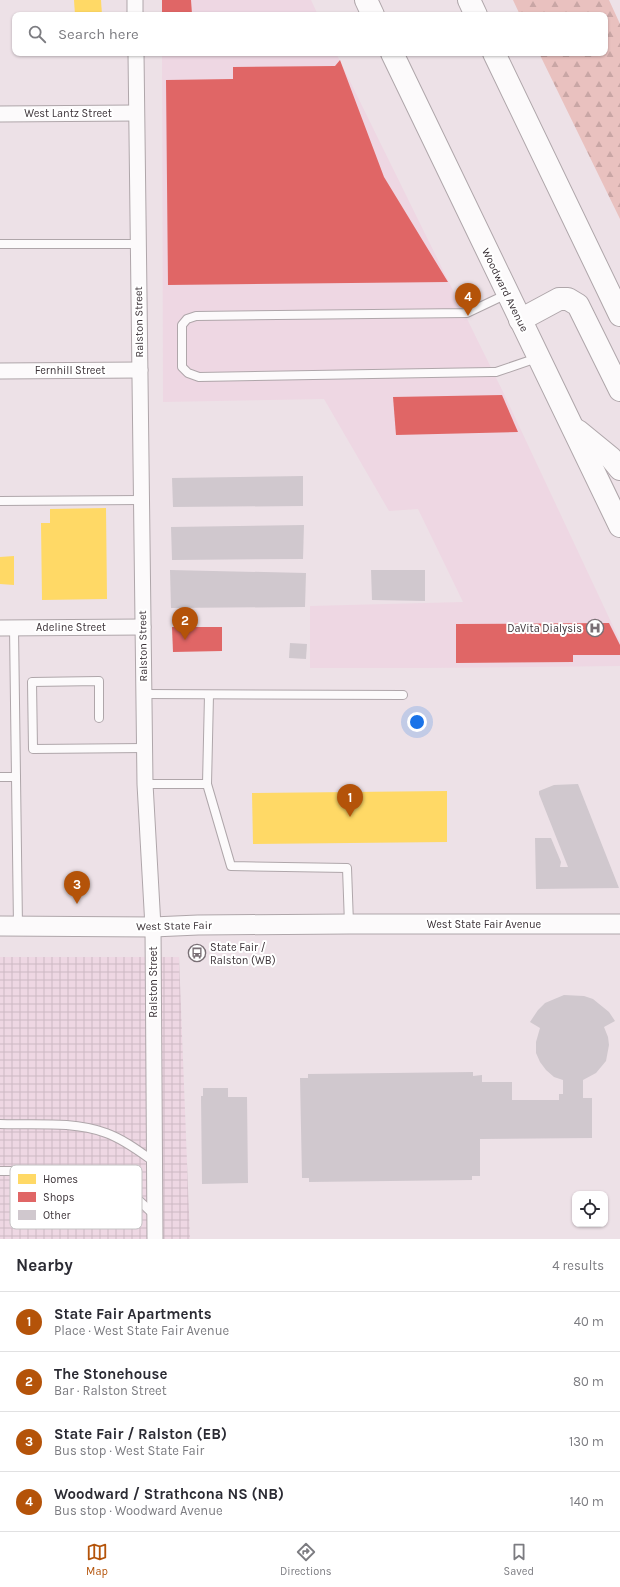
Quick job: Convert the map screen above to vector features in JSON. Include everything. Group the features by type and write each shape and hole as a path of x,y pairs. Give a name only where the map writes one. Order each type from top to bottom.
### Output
{"main road":[{"path":"366,0 372,12"},
{"path":"469,0 475,12"},
{"name":"Woodward Avenue","path":"393,56 620,526"},
{"path":"495,56 620,315"},
{"path":"520,320 559,299 568,299 578,305 620,390"},
{"path":"573,426 611,458 620,468"}],"street":[{"path":"135,0 135,12"},
{"name":"Ralston Street","path":"136,56 145,784 153,927 153,1161 155,1239"},
{"name":"West Lantz Street","path":"0,114 136,112"},
{"name":"Fernhill Street","path":"0,371 140,370"},
{"name":"Adeline Street","path":"7,628 143,627"},
{"name":"West State Fair","path":"9,926 153,927 198,925 349,924"},
{"name":"West State Fair Avenue","path":"349,924 620,924"}],"lane":[{"path":"0,244 138,244"},
{"path":"507,294 467,312 196,316 188,319 182,325 182,367 188,374 199,377 496,372 538,358"},
{"path":"0,501 141,500"},
{"path":"7,628 16,777 9,926"},
{"path":"99,718 99,681 32,682 33,749 145,748"},
{"path":"144,694 209,696 403,695"},
{"path":"209,696 207,784 231,866 346,868 349,924"},
{"path":"0,777 16,777"},
{"path":"145,784 207,784"},
{"path":"0,1124 64,1125 87,1127 108,1133 153,1161"},
{"path":"0,1171 10,1171"},
{"path":"142,1203 154,1215"}],"shaded area":[{"path":"162,0 311,0 317,12 162,12"},
{"path":"162,56 337,56 505,396 620,641 620,666 310,668 310,606 463,602 418,509 389,511 324,399 163,402"},
{"path":"0,957 179,957 190,1239 0,1239"}],"green space":[{"path":"513,0 609,0 620,24 620,219 540,56 608,56 608,12 519,12"}],"building: Homes":[{"path":"74,0 101,0 102,12 75,12"},
{"path":"106,508 107,599 42,600 41,523 50,523 50,509"},
{"path":"14,556 14,585 0,584 0,557"},
{"path":"447,791 447,842 253,844 252,793"}],"building: Shops":[{"path":"162,0 191,0 192,12 162,12"},
{"path":"340,60 384,177 448,282 168,285 166,80 233,79 233,67 335,66"},
{"path":"502,395 518,432 396,435 393,397"},
{"path":"609,623 620,645 620,655 573,655 573,662 456,663 456,624"},
{"path":"172,627 222,627 222,651 173,652"}],"building: Other":[{"path":"303,476 303,506 173,507 172,478"},
{"path":"304,525 303,559 172,560 171,527"},
{"path":"170,570 306,573 305,607 171,608"},
{"path":"371,570 425,570 425,601 372,600"},
{"path":"290,643 307,644 306,659 289,658"},
{"path":"578,784 619,888 536,889 535,838 551,838 561,862 560,867 568,867 539,791 554,785"},
{"path":"564,995 584,996 593,999 609,1012 615,1021 604,1027 609,1045 606,1061 596,1073 583,1080 583,1098 592,1098 592,1138 480,1139 480,1176 472,1176 472,1180 309,1182 309,1178 302,1178 300,1078 308,1078 308,1074 473,1072 473,1076 482,1075 482,1082 512,1082 512,1100 559,1100 559,1094 563,1094 563,1080 554,1077 540,1062 536,1053 536,1042 540,1028 530,1022 545,1003"},
{"path":"203,1088 228,1088 228,1097 247,1097 248,1183 202,1184 201,1096 203,1096"}],"place":[{"name":"Woodward / Strathcona NS (NB)","path":"468,316"},
{"name":"DaVita Dialysis","path":"595,628"},
{"name":"The Stonehouse","path":"185,640"},
{"name":"State Fair Apartments","path":"350,817"},
{"name":"State Fair / Ralston (EB)","path":"77,904"},
{"name":"State Fair / Ralston (WB)","path":"197,953"}]}
